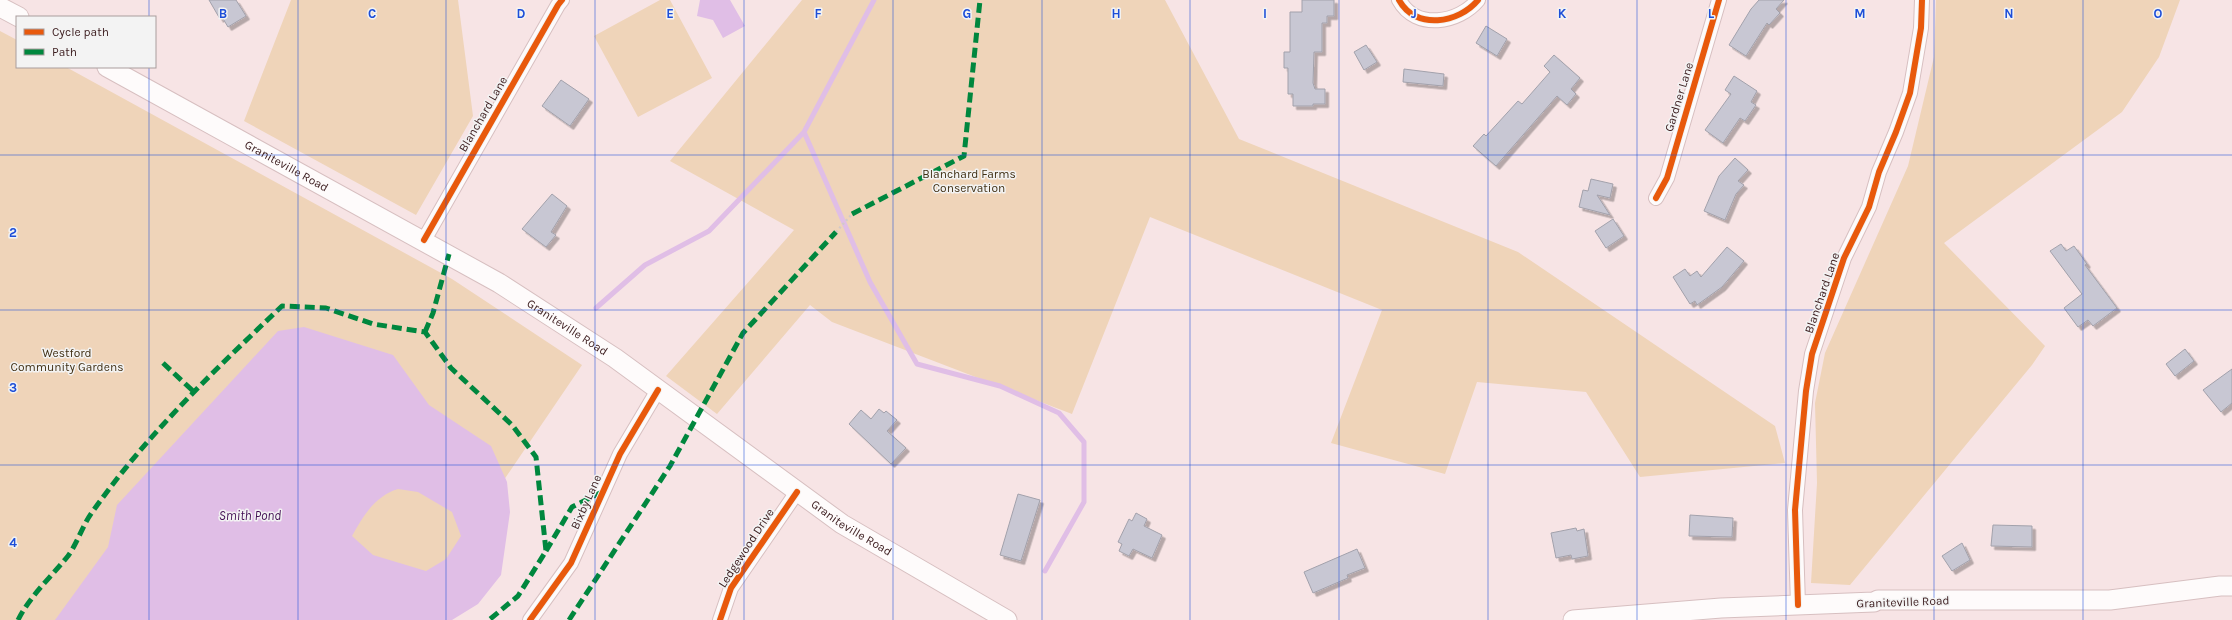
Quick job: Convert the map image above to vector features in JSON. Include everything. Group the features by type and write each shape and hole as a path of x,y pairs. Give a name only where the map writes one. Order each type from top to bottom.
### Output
{"main road":[{"path":"0,7 17,16"},
{"name":"Graniteville Road","path":"109,68 233,138 424,240 512,291 615,358 842,524 1007,620"},
{"name":"Graniteville Road","path":"1573,620 1721,608 1878,600 2110,600 2220,586 2232,586"}],"street":[{"name":"Blanchard Lane","path":"424,240 558,4 562,0"},
{"path":"1399,0 1415,15 1436,21 1453,18 1463,14 1478,0"},
{"name":"Gardner Lane","path":"1656,198 1662,190 1667,178 1719,0"},
{"name":"Blanchard Lane","path":"1798,605 1795,510 1806,391 1812,354 1844,258 1869,206 1879,172 1896,132 1910,93 1921,28 1922,0"},
{"name":"Bixby Lane","path":"530,620 571,563 620,454 658,390"},
{"name":"Ledgewood Drive","path":"720,620 731,588 797,492"}],"path":[{"path":"836,232 852,214"}],"green space":[{"path":"291,0 458,0 473,116 416,215 244,121"},
{"path":"660,0 670,0 712,78 638,117 594,36"},
{"name":"Blanchard Farms Conservation","path":"802,0 1165,0 1239,139 1518,252 1775,426 1785,463 1640,477 1586,392 1477,382 1445,474 1331,443 1382,310 1150,217 1072,414 832,322 810,305 717,414 666,376 794,230 670,161"},
{"path":"1936,0 2180,0 2159,57 2122,112 1944,243 2045,346 2032,365 1850,585 1811,583 1817,483 1815,403 1825,353 1908,166 1934,57"},
{"name":"Westford Community Gardens","path":"0,31 16,39 16,68 68,68 452,279 582,365 425,596 389,620 0,620"}],"water":[{"path":"700,0 730,0 745,26 723,38 713,20 697,16"},
{"name":"Smith Pond","path":"304,327 393,355 429,405 491,446 507,482 510,512 501,575 478,604 452,620 55,620 108,547 117,505 278,331","holes":["398,489 418,492 452,512 461,536 446,559 426,571 373,555 352,536 365,514 383,496"]}],"building":[{"path":"209,0 236,0 246,16 228,27 222,17 220,19"},
{"path":"1302,0 1334,0 1334,16 1327,16 1327,23 1322,23 1322,52 1314,52 1313,83 1315,89 1325,89 1325,104 1313,104 1313,106 1293,106 1293,94 1288,94 1288,68 1284,68 1284,52 1290,52 1290,12 1302,12"},
{"path":"1759,0 1784,0 1776,9 1780,13 1769,25 1767,23 1746,56 1729,45 1751,9"},
{"path":"1486,26 1507,39 1497,56 1476,43"},
{"path":"1366,45 1377,62 1364,70 1354,52"},
{"path":"1554,55 1580,78 1571,89 1576,94 1567,105 1557,96 1496,166 1473,146 1484,134 1486,136 1518,101 1522,104 1550,72 1544,66"},
{"path":"1404,69 1444,74 1443,86 1403,82"},
{"path":"1734,76 1757,91 1751,102 1756,105 1745,121 1740,118 1723,143 1705,130 1731,94 1725,90"},
{"path":"561,80 589,99 570,126 542,106"},
{"path":"1735,158 1748,170 1738,181 1744,185 1736,194 1725,220 1704,211 1719,176"},
{"path":"1591,179 1613,184 1610,198 1597,195 1610,215 1579,207 1583,190 1588,191"},
{"path":"552,194 567,206 551,232 556,235 546,247 522,229"},
{"path":"1613,219 1624,236 1606,248 1595,231"},
{"path":"2061,244 2066,251 2074,246 2087,264 2085,265 2117,308 2093,326 2088,320 2078,327 2064,308 2082,294 2050,251"},
{"path":"1727,247 1744,261 1722,287 1697,305 1695,301 1690,304 1673,277 1685,269 1690,276 1697,271 1701,277"},
{"path":"2185,349 2194,361 2175,376 2166,364"},
{"path":"2232,369 2232,403 2221,412 2203,390"},
{"path":"879,409 884,413 886,411 897,420 887,431 906,448 891,464 849,424 861,410 871,419"},
{"path":"1018,494 1040,500 1021,561 1000,555"},
{"path":"1136,513 1147,519 1144,526 1162,535 1152,558 1133,549 1129,556 1119,551 1122,544 1118,542 1129,519 1132,521"},
{"path":"1690,515 1733,518 1732,537 1689,536"},
{"path":"1993,525 2032,526 2032,547 1991,546"},
{"path":"1576,528 1577,531 1584,529 1588,556 1572,559 1571,555 1556,558 1551,533"},
{"path":"1962,543 1970,560 1952,571 1942,556"},
{"path":"1357,549 1365,568 1347,575 1348,578 1313,593 1304,572"}],"waterway":[{"path":"596,308 645,265 709,231 804,132 874,0"},
{"path":"804,132 870,282 917,364 1000,386 1059,413 1084,442 1084,502 1045,571"}],"marked path":[{"path":"852,214 964,156 980,0"},
{"path":"569,620 670,466 743,333 836,232"},
{"path":"425,332 433,313 449,254"},
{"path":"18,620 28,603 68,556 89,516 136,455 207,379 282,306 326,308 373,324 425,332 451,368 512,425 536,457 546,551 518,596 489,620"},
{"path":"163,363 193,391"},
{"path":"546,551 572,507 602,492"}],"cycle path":[{"path":"424,240 562,0"},
{"path":"1399,0 1406,10 1426,20 1438,20 1460,14 1470,8 1478,0"},
{"path":"1656,198 1667,178 1719,0"},
{"path":"1798,605 1795,510 1806,391 1812,354 1844,258 1869,207 1879,172 1896,132 1910,93 1921,28 1922,0"},
{"path":"530,620 571,563 620,454 658,390"},
{"path":"720,620 731,588 797,492"}]}
